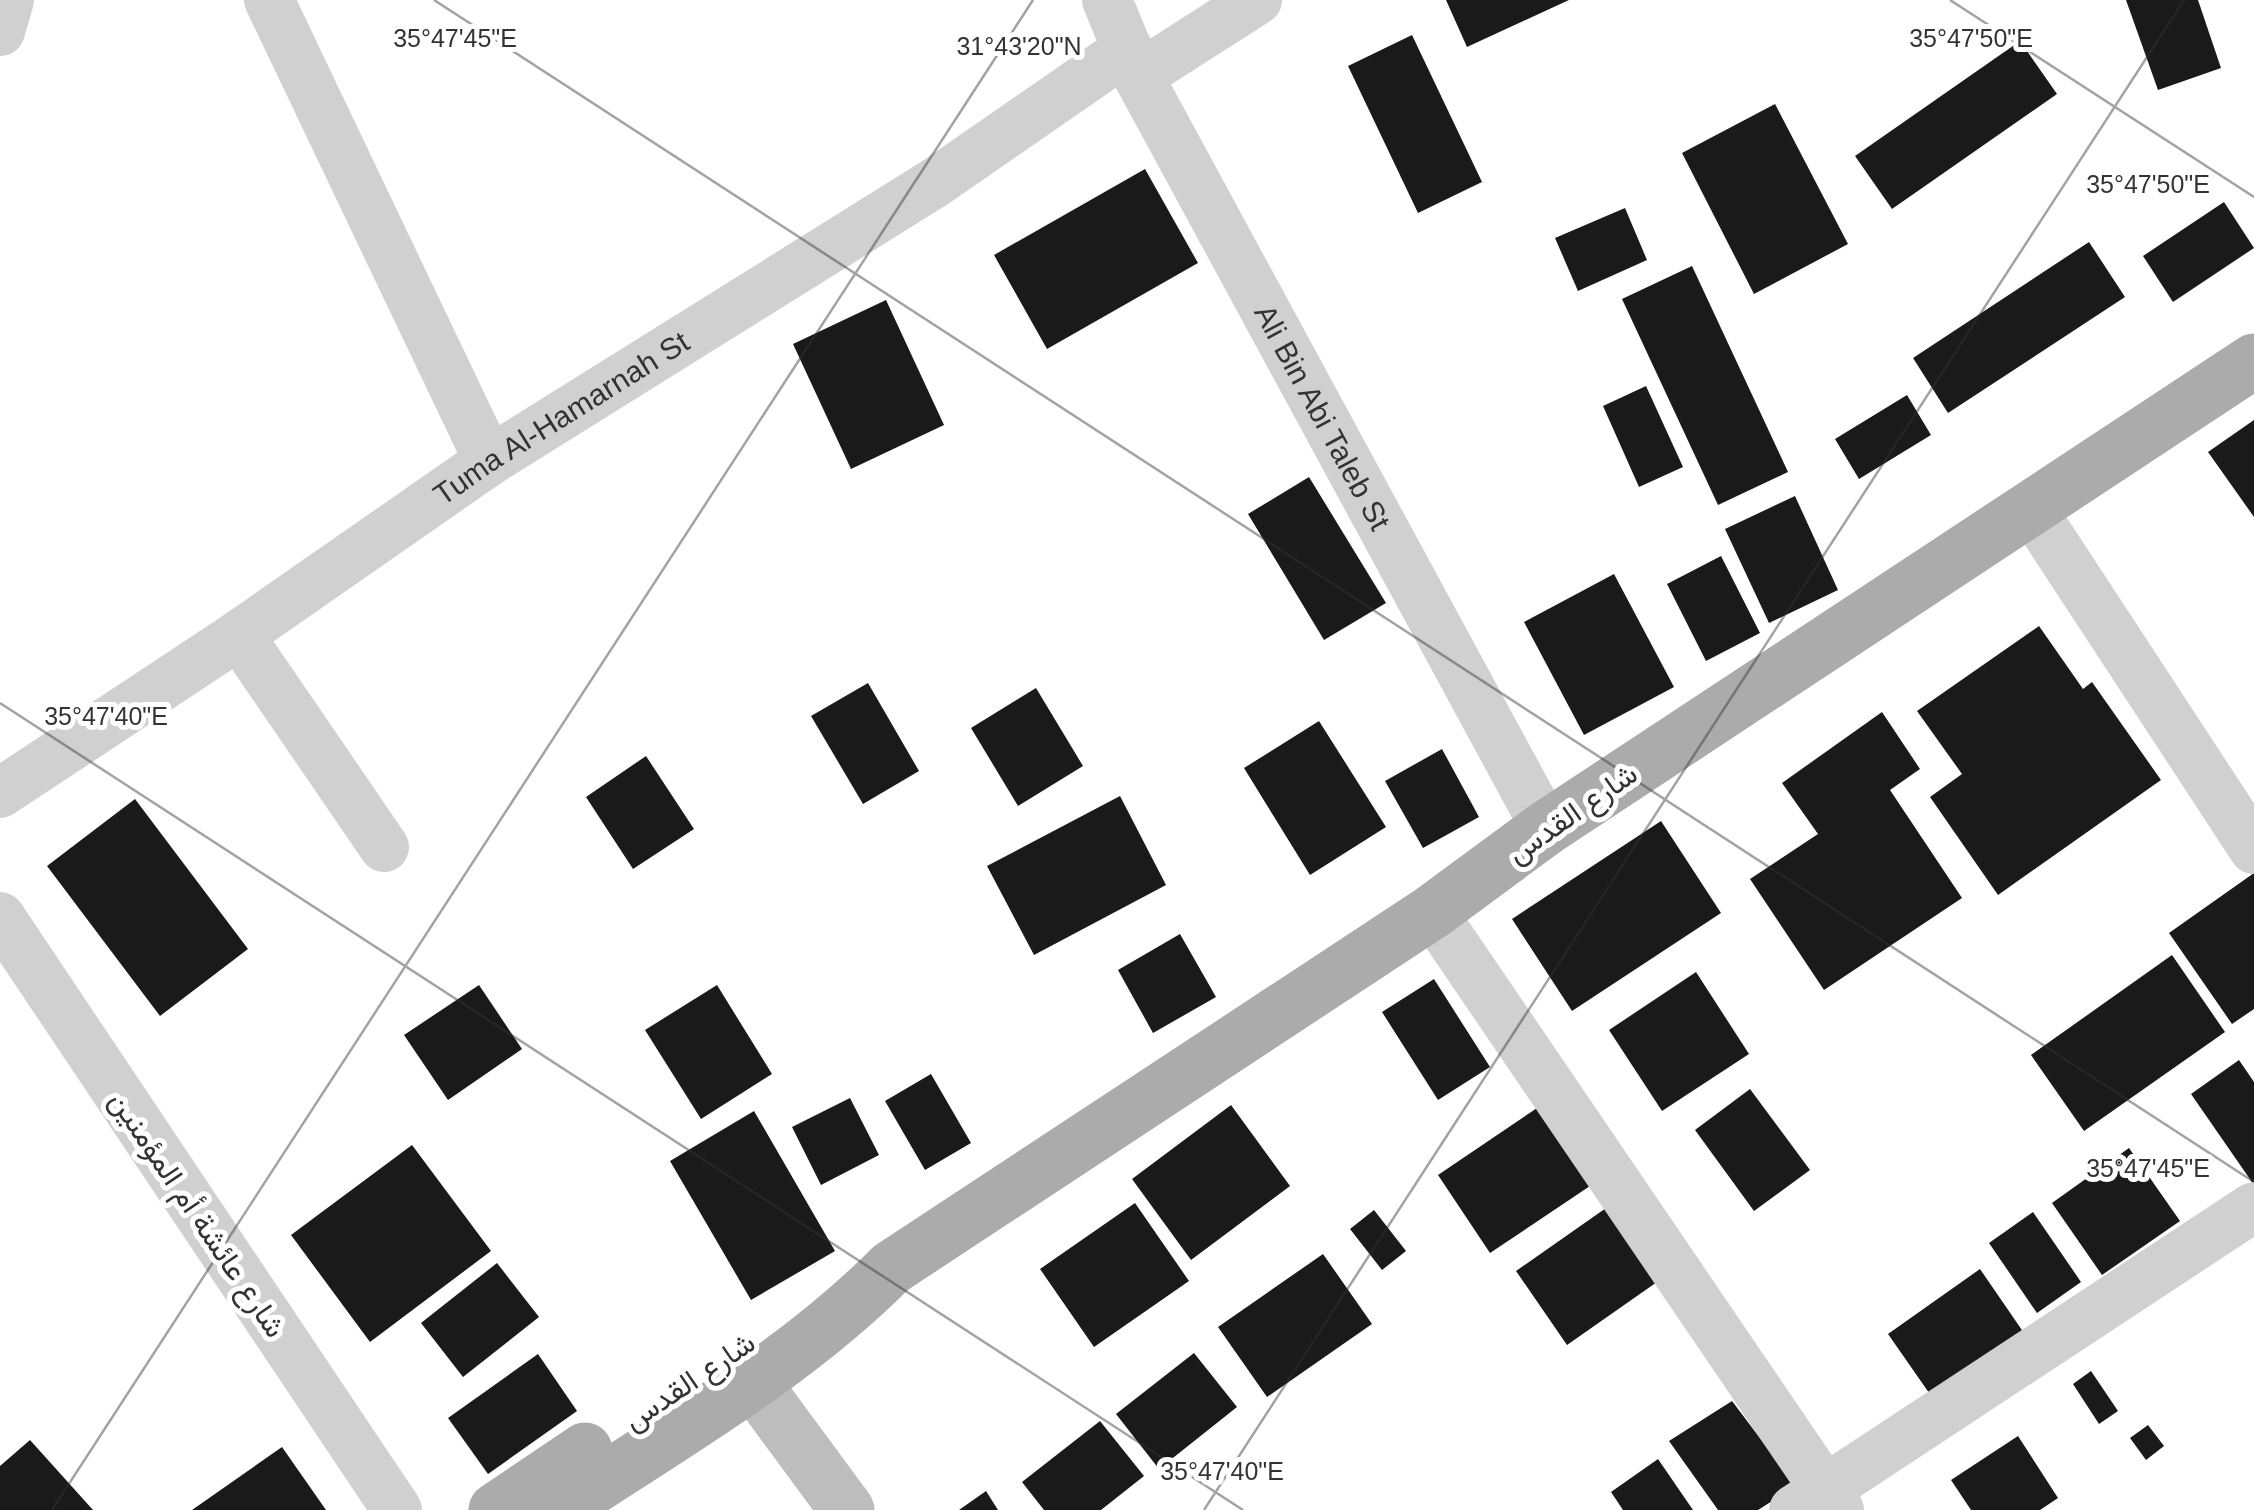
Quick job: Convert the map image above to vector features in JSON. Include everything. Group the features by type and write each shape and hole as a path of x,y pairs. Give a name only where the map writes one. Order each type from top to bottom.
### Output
{"main road":[{"name":"شارع القدس","path":"558,1510 843,1283 891,1268 1432,912 1546,828 2254,361"},
{"name":"شارع القدس","path":"496,1510 742,1366"},
{"path":"742,1366 847,1510"}],"street":[{"path":"0,31 9,0"},
{"path":"269,0 489,461"},
{"name":"Ali Bin Abi Taleb St","path":"1107,0 1133,63 1546,828"},
{"name":"Tuma Al-Hamarnah St","path":"0,793 239,636 489,461 1133,63 1257,0"},
{"path":"2030,506 2254,848"},
{"path":"239,636 384,848"},
{"path":"1432,912 1819,1503 2254,1208"},
{"name":"شارع عائشة أم المؤمنين","path":"0,917 397,1510"}],"building":[{"path":"1446,0 1569,0 1467,47"},
{"path":"2126,0 2198,0 2221,68 2158,90"},
{"path":"1412,35 1482,182 1418,213 1348,66"},
{"path":"2020,41 2057,94 1892,209 1855,156"},
{"path":"1775,104 1848,244 1754,294 1682,153"},
{"path":"1145,169 1198,263 1047,349 994,255"},
{"path":"2224,202 2254,248 2173,302 2143,256"},
{"path":"1625,208 1647,260 1578,291 1555,238"},
{"path":"2089,242 2125,297 1948,413 1913,358"},
{"path":"1692,266 1788,472 1718,505 1622,299"},
{"path":"886,300 944,425 851,469 793,344"},
{"path":"1646,386 1683,467 1639,487 1603,406"},
{"path":"1907,395 1931,435 1859,479 1835,439"},
{"path":"2254,420 2254,517 2208,452"},
{"path":"1309,477 1386,603 1324,640 1248,514"},
{"path":"1795,496 1838,590 1769,623 1725,529"},
{"path":"1721,556 1760,633 1706,661 1667,584"},
{"path":"1614,574 1674,687 1584,735 1524,622"},
{"path":"2039,626 2083,689 2092,682 2161,780 1998,895 1930,797 1962,774 1917,711"},
{"path":"868,683 919,771 863,804 811,716"},
{"path":"1036,688 1083,766 1018,806 971,728"},
{"path":"1882,712 1920,769 1890,790 1962,898 1824,990 1750,879 1818,834 1782,783"},
{"path":"1319,721 1386,827 1310,875 1244,768"},
{"path":"1442,749 1479,817 1423,848 1385,781"},
{"path":"646,756 694,829 633,869 586,797"},
{"path":"1120,796 1166,885 1034,955 987,866"},
{"path":"135,799 248,949 160,1016 47,866"},
{"path":"1661,821 1721,913 1572,1011 1512,919"},
{"path":"2254,873 2254,1009 2232,1024 2169,933"},
{"path":"1180,934 1216,997 1153,1033 1118,970"},
{"path":"2172,955 2225,1032 2084,1131 2031,1055"},
{"path":"1696,972 1749,1054 1662,1111 1609,1030"},
{"path":"1434,979 1490,1067 1438,1100 1382,1012"},
{"path":"479,985 522,1049 448,1100 404,1035"},
{"path":"717,985 772,1074 701,1119 645,1030"},
{"path":"2239,1060 2254,1082 2254,1185 2191,1094"},
{"path":"931,1074 971,1143 925,1170 885,1101"},
{"path":"1750,1089 1810,1170 1754,1211 1695,1130"},
{"path":"850,1098 879,1155 821,1185 792,1127"},
{"path":"1231,1105 1290,1186 1191,1260 1132,1179"},
{"path":"1537,1108 1590,1186 1490,1253 1438,1175"},
{"path":"754,1111 835,1251 751,1300 670,1161"},
{"path":"412,1145 491,1251 370,1342 291,1235"},
{"path":"2129,1148 2180,1221 2102,1275 2052,1203"},
{"path":"1616,1201 1667,1275 1567,1345 1516,1271"},
{"path":"1135,1203 1189,1281 1094,1347 1040,1269"},
{"path":"1374,1210 1406,1251 1382,1270 1350,1229"},
{"path":"2033,1212 2081,1282 2037,1313 1989,1243"},
{"path":"1323,1254 1372,1324 1267,1397 1218,1327"},
{"path":"497,1263 539,1317 463,1377 421,1323"},
{"path":"1980,1269 2026,1336 1934,1400 1888,1334"},
{"path":"1194,1353 1237,1407 1159,1469 1116,1414"},
{"path":"538,1354 577,1411 488,1474 448,1418"},
{"path":"2091,1371 2118,1411 2099,1424 2073,1384"},
{"path":"1732,1401 1796,1486 1758,1510 1718,1510 1669,1441"},
{"path":"1100,1421 1144,1476 1101,1510 1044,1510 1022,1482"},
{"path":"2148,1425 2164,1446 2146,1460 2130,1438"},
{"path":"2018,1436 2058,1498 2040,1510 1971,1510 1951,1480"},
{"path":"30,1440 93,1510 0,1510 0,1466"},
{"path":"282,1447 326,1510 192,1510"},
{"path":"1658,1459 1693,1510 1623,1510 1611,1492"},
{"path":"986,1491 998,1510 959,1510"}]}
